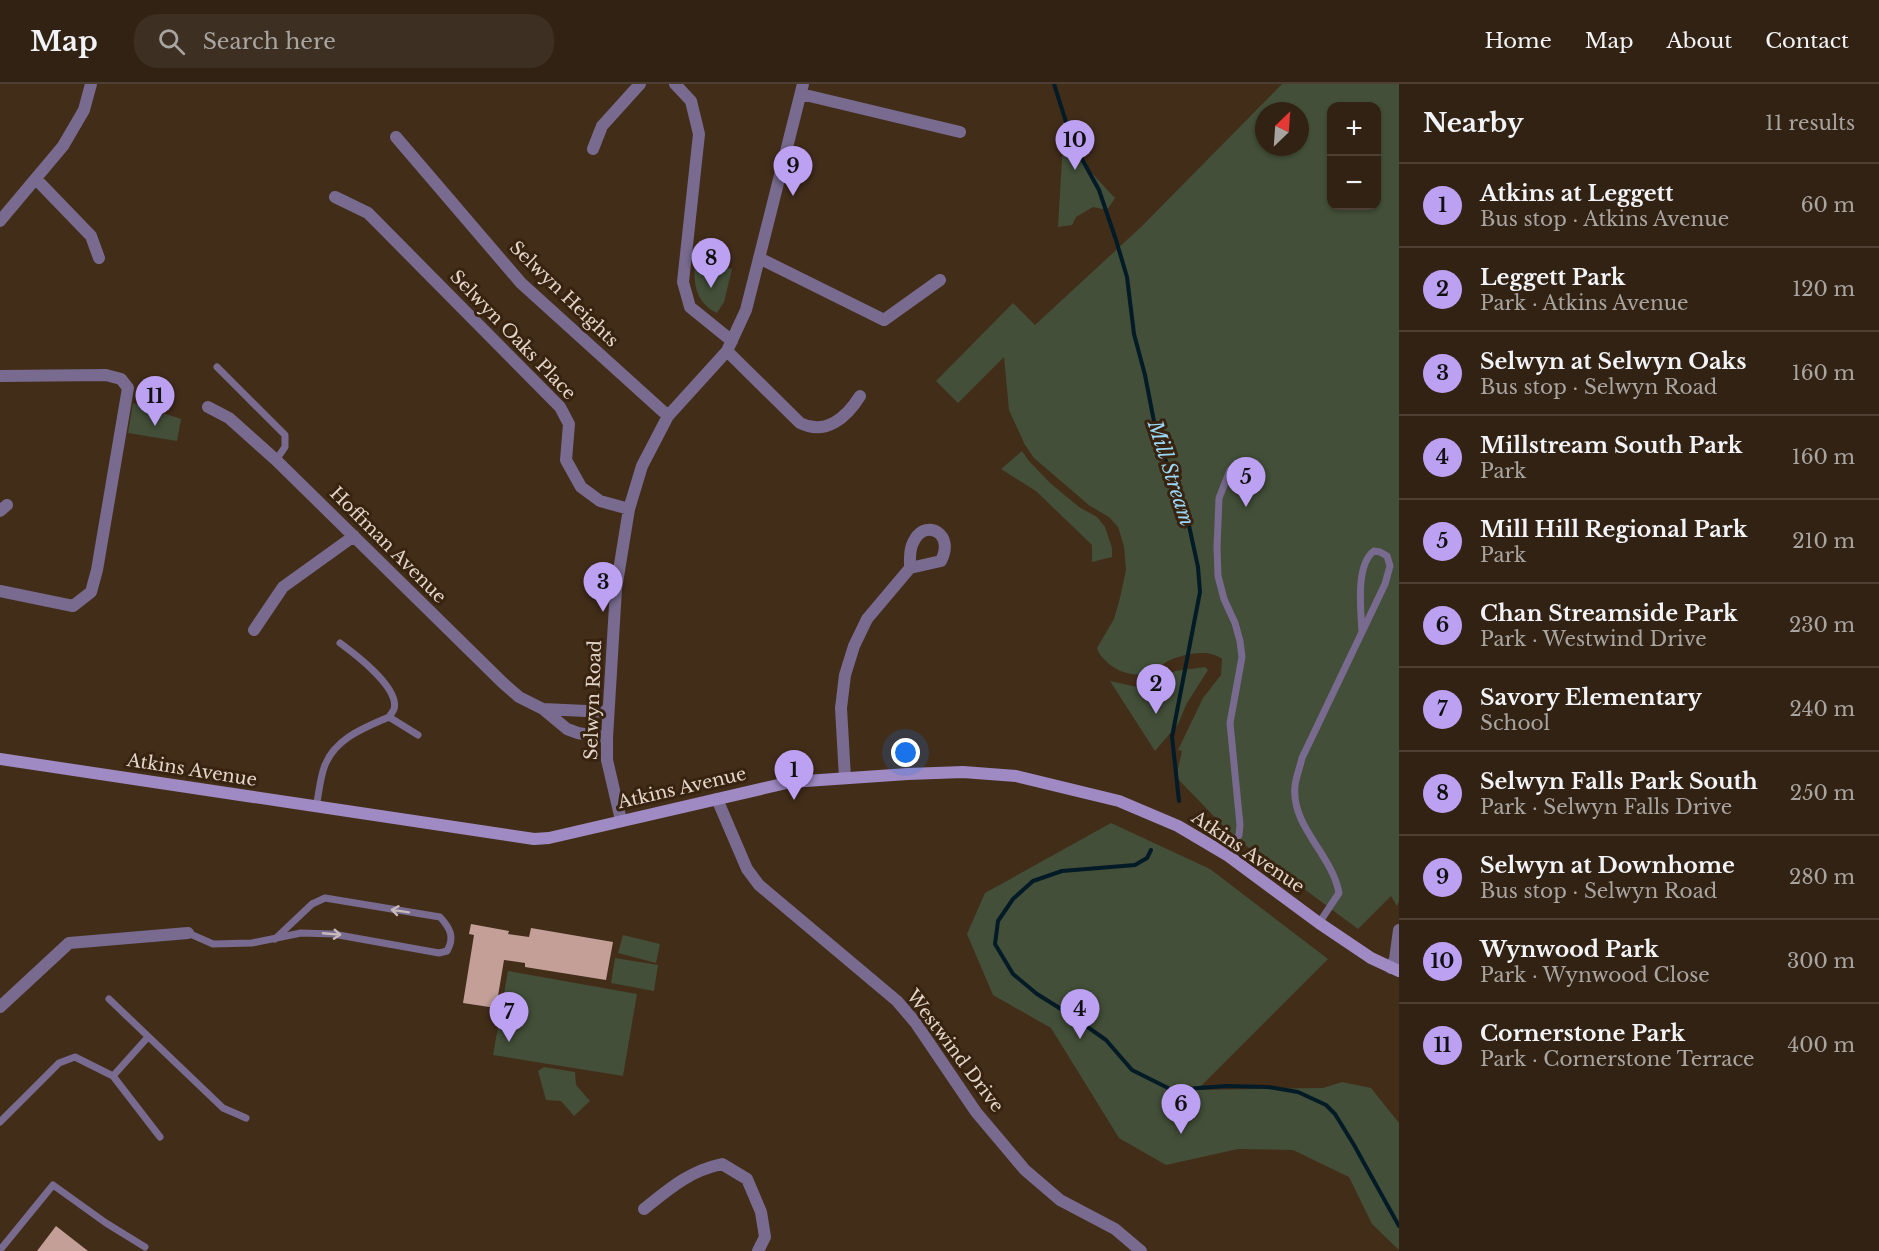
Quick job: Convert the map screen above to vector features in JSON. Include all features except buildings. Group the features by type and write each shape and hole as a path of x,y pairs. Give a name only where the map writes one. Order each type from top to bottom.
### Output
{"street":[{"path":"0,221 63,146 84,110 91,84"},
{"path":"593,148 602,126 640,84"},
{"path":"675,84 691,101 699,134 683,282 690,307 800,423 820,428 843,418 860,396"},
{"path":"802,89 960,132"},
{"name":"Selwyn Road","path":"621,820 607,760 607,738 616,589 629,509 642,466 668,416 729,346 746,310 802,89"},
{"name":"Selwyn Heights","path":"396,137 521,283 668,416"},
{"path":"36,179 91,236 99,258"},
{"name":"Selwyn Oaks Place","path":"335,197 368,213 560,407 569,424 566,460 581,486 600,501 629,509"},
{"path":"759,258 884,320 940,280"},
{"path":"0,376 106,375 121,379 128,388 97,570 91,592 73,606 0,591"},
{"name":"Hoffman Avenue","path":"208,407 229,418 276,460 519,697 543,709 567,729 578,734 607,738"},
{"path":"254,630 283,587 354,536"},
{"path":"845,778 841,708 845,675 854,646 867,619 910,568"},
{"name":"Hoffman Avenue","path":"543,709 608,712"},
{"name":"Atkins Avenue","path":"0,759 534,838 549,838 791,782 963,772 1016,776 1119,801 1178,826 1227,855 1371,958 1395,970"},
{"name":"Westwind Drive","path":"717,799 747,869 759,885 897,1001 915,1022 976,1112 1026,1170 1060,1200 1115,1229 1141,1251"},
{"path":"1395,970 1399,930"},
{"path":"0,1007 69,943 188,933"},
{"path":"644,1209 669,1189 702,1168 722,1164 747,1179 752,1190 760,1212 765,1237 758,1251"}],"lane":[{"path":"217,367 285,435 285,447 276,460"},
{"path":"1227,855 1239,835 1240,825 1230,723 1242,657 1235,623 1224,599 1218,576 1219,498 1230,470"},
{"path":"1319,923 1339,893 1337,879 1308,833 1297,809 1295,786 1302,758 1385,584 1390,566 1387,556 1380,552 1374,551 1369,555 1360,584 1362,632"},
{"path":"316,807 324,766 333,750 345,739 388,717 394,709 394,700 388,688 361,658 340,643"},
{"path":"388,717 418,735"},
{"path":"188,933 213,944 252,944 275,939 301,933 333,934 439,952 447,951 452,943 452,934 448,925 440,917 325,898 312,904 275,939"},
{"path":"109,999 223,1108 246,1118"},
{"path":"113,1076 148,1037"},
{"path":"0,1122 59,1063 75,1057 113,1076 160,1137"},
{"path":"0,1250 53,1185 106,1223 145,1247"}],"green space":[{"path":"1282,84 1399,84 1399,901 1397,906 1391,896 1358,929 1233,836 1176,777 1182,751 1178,750 1203,698 1221,675 1222,659 1210,654 1188,654 1141,675 1129,674 1112,667 1100,655 1097,648 1114,619 1126,570 1124,546 1118,527 1109,517 1090,506 1034,458 1025,445 1009,410 1004,357 958,403 936,381 1013,303 1035,325 1141,227 1255,111 1255,156 1309,156 1309,102 1264,102"},
{"path":"1063,142 1115,198 1107,210 1093,207 1076,217 1072,225 1058,227"},
{"path":"695,260 732,269 724,302 717,313 704,303 697,291 694,276"},
{"path":"133,403 181,419 177,441 128,433"},
{"path":"1022,451 1050,483 1079,507 1097,517 1105,527 1112,548 1112,557 1092,562 1092,545 1036,491 1001,469"},
{"path":"1205,667 1208,670 1187,703 1178,724 1155,751 1110,681 1137,687 1152,685 1175,671"},
{"path":"1111,823 1210,869 1328,959 1197,1090 1323,1088 1342,1082 1371,1088 1399,1123 1399,1250 1372,1224 1349,1177 1293,1150 1238,1149 1166,1165 1119,1138 1051,1028 993,995 967,934 985,893"},
{"path":"623,935 660,944 656,963 618,953"},
{"path":"615,958 658,965 654,991 611,983"},
{"path":"508,971 637,994 623,1076 493,1055"},
{"path":"544,1067 575,1072 576,1085 590,1101 574,1116 561,1101 546,1100 538,1071"}],"waterway":[{"name":"Mill Stream","path":"1054,84 1072,141 1099,190 1116,240 1127,277 1134,334 1145,375 1157,437 1188,521 1198,567 1200,592 1172,737 1179,801"},
{"name":"Mill Stream","path":"1151,850 1147,858 1135,865 1062,871 1033,881 1013,899 998,921 995,944 1013,974 1037,994 1106,1040 1132,1070 1172,1090 1226,1086 1268,1087 1298,1092 1326,1105 1335,1114 1354,1145 1399,1226"}],"place":[{"name":"Wynwood Park","path":"1075,170"},
{"name":"Selwyn at Downhome","path":"793,196"},
{"name":"Selwyn Falls Park South","path":"711,288"},
{"name":"Cornerstone Park","path":"155,426"},
{"name":"Mill Hill Regional Park","path":"1246,507"},
{"name":"Selwyn at Selwyn Oaks","path":"603,612"},
{"name":"Leggett Park","path":"1156,714"},
{"name":"Atkins at Leggett","path":"794,800"},
{"name":"Millstream South Park","path":"1080,1039"},
{"name":"Savory Elementary","path":"509,1042"},
{"name":"Chan Streamside Park","path":"1181,1134"}]}
